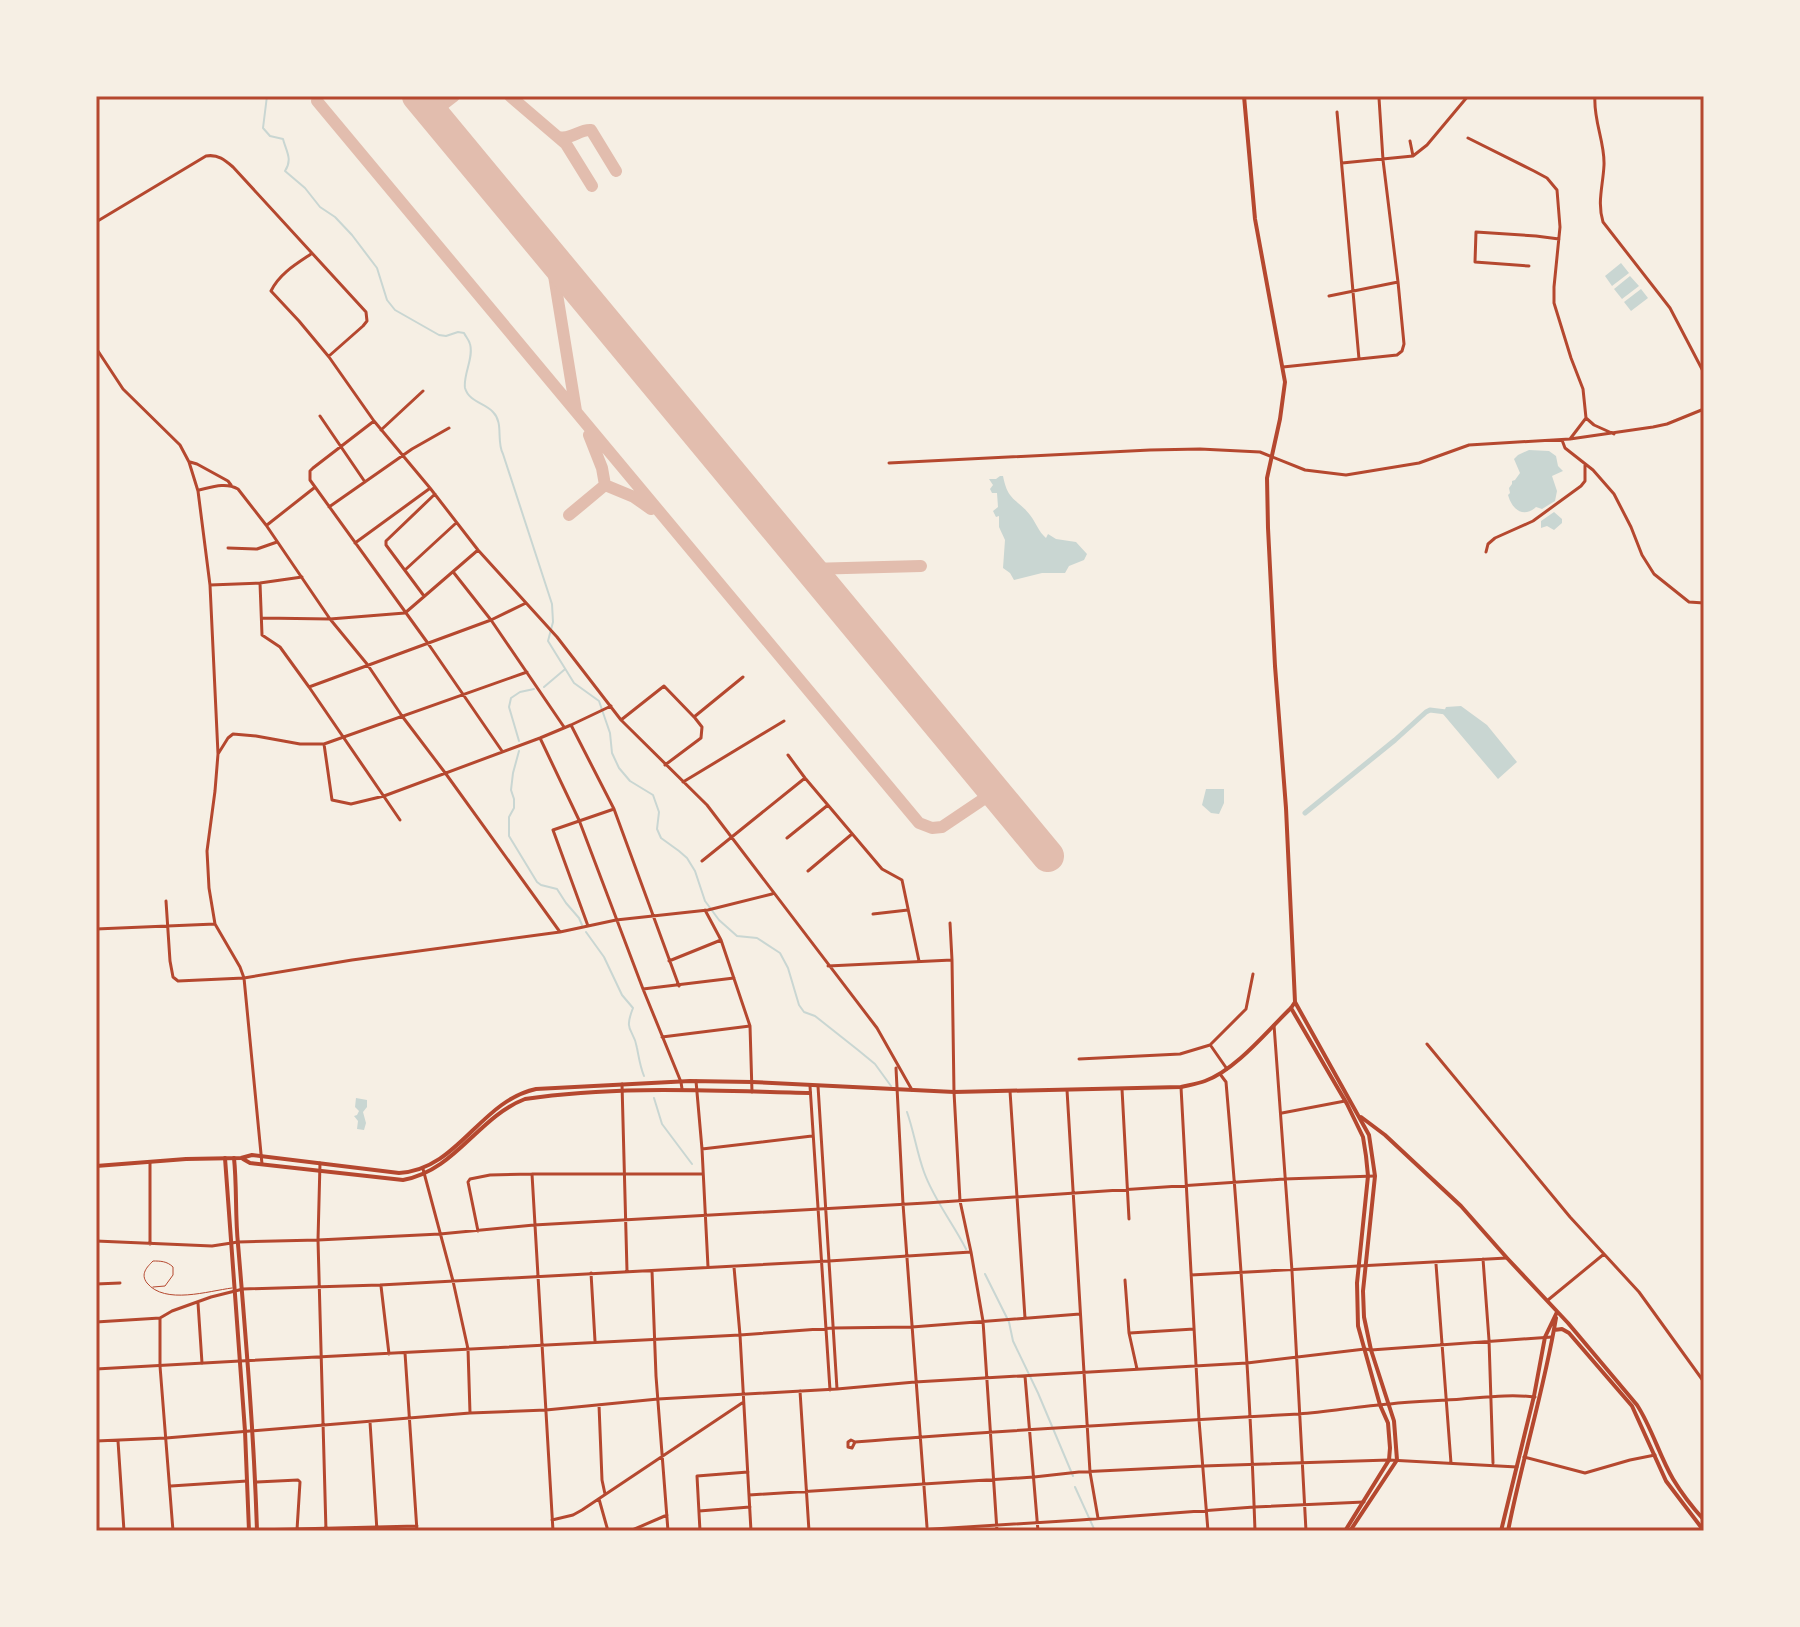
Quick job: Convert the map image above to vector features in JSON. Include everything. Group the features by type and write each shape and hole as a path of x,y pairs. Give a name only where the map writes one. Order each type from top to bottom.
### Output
{"main road":[{"path":"1244,96 1255,219 1283,367 1285,393 1267,478 1295,1002 1361,1117 1369,1135 1375,1176 1363,1291 1364,1317 1380,1405 1391,1440 1389,1460 1348,1531"},
{"path":"96,1166 252,1155 399,1173 423,1172 502,1104 536,1089 696,1081 954,1092 1181,1087 1207,1081 1227,1069 1295,1002"},
{"path":"1291,1008 1363,1137 1368,1176 1357,1283 1358,1326 1394,1421 1397,1460 1365,1502"},
{"path":"241,1158 250,1163 403,1180 447,1161 497,1113 525,1099 682,1089 810,1093"},
{"path":"1361,1117 1385,1135 1461,1206 1637,1405 1672,1478 1704,1518"},
{"path":"225,1158 249,1530"},
{"path":"234,1158 249,1361 257,1530"},
{"path":"1501,1531 1557,1312"},
{"path":"1508,1531 1518,1467 1524,1457 1536,1397 1545,1337 1557,1312"},
{"path":"1554,1330 1562,1329 1569,1333 1632,1406 1666,1481 1704,1531"}],"street":[{"path":"1283,367 1397,355 1402,351 1404,344 1398,282 1383,160 1381,96"},
{"path":"1595,96 1595,116 1604,165 1599,199 1603,222 1670,308 1704,373"},
{"path":"1342,163 1413,156 1427,145 1465,97"},
{"path":"1337,112 1359,359"},
{"path":"1468,138 1534,171 1553,185 1559,196 1554,303 1583,389 1586,418 1614,434"},
{"path":"1410,141 1413,156"},
{"path":"96,222 206,156 224,159 366,312 368,316 363,326 329,357"},
{"path":"1529,266 1475,262 1476,232 1559,239"},
{"path":"311,254 275,281 271,291 329,357 374,421 478,550 557,637 621,720 707,805 877,1028 912,1090"},
{"path":"1329,296 1398,282"},
{"path":"96,348 123,389 180,445 198,491 210,585 218,754 207,851 209,888 215,924 244,978 262,1164"},
{"path":"381,430 423,391"},
{"path":"889,463 1200,449 1260,452 1305,470 1346,475 1419,463 1469,445 1614,434 1667,424 1704,409"},
{"path":"320,416 365,482"},
{"path":"1570,439 1586,418"},
{"path":"374,421 310,471 310,480 502,751"},
{"path":"329,507 449,428"},
{"path":"1562,440 1565,448 1593,470 1621,505 1642,555 1654,574 1689,602 1704,603"},
{"path":"189,462 238,489 560,932"},
{"path":"1486,552 1488,544 1495,538 1533,521 1581,486 1585,481 1585,465"},
{"path":"198,491 231,485"},
{"path":"266,525 314,488"},
{"path":"355,543 430,488"},
{"path":"425,597 386,541 435,494"},
{"path":"405,570 456,523"},
{"path":"228,548 257,549 277,542"},
{"path":"262,618 330,619 405,613 478,550"},
{"path":"454,573 491,620 564,727"},
{"path":"210,585 302,577"},
{"path":"260,583 262,635 280,647 400,820"},
{"path":"309,687 491,620 526,603"},
{"path":"218,754 233,734 300,744 324,744 527,672"},
{"path":"694,717 743,677"},
{"path":"621,720 664,686 702,727 701,738 665,765"},
{"path":"324,744 332,800 351,804 446,774 540,738 611,706"},
{"path":"683,782 784,721"},
{"path":"571,725 614,809 679,986"},
{"path":"540,738 579,820 682,1089"},
{"path":"788,755 882,869 902,880 919,961"},
{"path":"702,861 805,778"},
{"path":"787,838 828,805"},
{"path":"588,926 553,830 614,809"},
{"path":"808,871 852,834"},
{"path":"166,901 171,966 173,977 178,981 244,978 560,932 654,914 705,910 774,894"},
{"path":"705,910 721,940 750,1026 752,1092"},
{"path":"873,914 908,910"},
{"path":"950,923 960,1201 983,1321 997,1528"},
{"path":"96,929 215,924"},
{"path":"669,961 721,940"},
{"path":"828,966 952,960"},
{"path":"1079,1059 1180,1054 1210,1045 1246,1009 1253,974"},
{"path":"643,989 734,978"},
{"path":"1274,1025 1292,1271 1306,1531"},
{"path":"662,1037 750,1026"},
{"path":"1427,1044 1539,1181 1639,1292 1704,1382"},
{"path":"1210,1045 1227,1069"},
{"path":"896,1064 927,1530"},
{"path":"1220,1074 1226,1082 1241,1272 1255,1531"},
{"path":"696,1081 708,1267"},
{"path":"622,1084 627,1271"},
{"path":"810,1085 830,1390"},
{"path":"818,1086 837,1389"},
{"path":"1181,1087 1190,1275 1208,1531"},
{"path":"1122,1089 1129,1219"},
{"path":"1067,1090 1090,1472 1098,1518"},
{"path":"1010,1091 1025,1318"},
{"path":"1281,1113 1345,1101"},
{"path":"702,1149 812,1136"},
{"path":"150,1162 150,1244"},
{"path":"320,1163 318,1240 326,1530"},
{"path":"423,1172 468,1349 470,1413"},
{"path":"532,1174 553,1531"},
{"path":"478,1231 469,1180 490,1175 703,1174"},
{"path":"96,1241 231,1245 238,1242 440,1234 534,1225 1375,1176"},
{"path":"96,1322 160,1318 211,1297 243,1289 380,1285 971,1252"},
{"path":"1547,1301 1604,1254"},
{"path":"1190,1275 1507,1258"},
{"path":"1483,1259 1493,1465"},
{"path":"1436,1262 1451,1463"},
{"path":"733,1266 751,1531"},
{"path":"652,1270 668,1531"},
{"path":"591,1273 595,1341"},
{"path":"1125,1280 1129,1333 1137,1369"},
{"path":"96,1284 120,1283"},
{"path":"380,1285 389,1354"},
{"path":"198,1303 202,1363"},
{"path":"96,1369 833,1328 912,1327 1080,1314"},
{"path":"160,1318 160,1366 173,1531"},
{"path":"1129,1333 1194,1329"},
{"path":"96,1441 546,1410 658,1399 1247,1363 1368,1349 1552,1336"},
{"path":"213,1531 417,1528 405,1353"},
{"path":"1025,1376 1038,1531"},
{"path":"800,1390 809,1531"},
{"path":"855,1442 991,1431 1301,1414 1513,1395 1536,1397"},
{"path":"552,1520 573,1515 599,1499 743,1402"},
{"path":"599,1405 605,1494"},
{"path":"370,1422 377,1530"},
{"path":"118,1441 124,1531"},
{"path":"1524,1457 1585,1473 1661,1453"},
{"path":"749,1495 1079,1472 1253,1464 1397,1460 1518,1467"},
{"path":"700,1531 697,1476 748,1472"},
{"path":"171,1486 247,1481"},
{"path":"256,1482 300,1482 297,1530"},
{"path":"599,1499 608,1531"},
{"path":"901,1531 997,1528 1098,1518 1365,1502"},
{"path":"699,1511 750,1507"},
{"path":"630,1531 667,1515"}],"lane":[{"path":"153,1287 165,1286 170,1281 173,1267 169,1263 153,1261 145,1269 144,1278 153,1287 159,1291 180,1296 235,1290"}],"shaded area":[{"path":"1621,263 1629,273 1612,286 1605,276"},
{"path":"1630,276 1639,286 1622,299 1614,289"},
{"path":"1641,289 1648,298 1631,311 1624,302"},
{"path":"1529,450 1549,451 1556,456 1558,466 1563,471 1552,476 1557,491 1555,501 1542,509 1536,507 1522,512 1515,508 1508,495 1512,481 1520,473 1514,459"},
{"path":"1003,476 1010,495 1030,515 1046,538 1048,534 1056,539 1076,542 1087,554 1084,560 1069,566 1065,573 1042,573 1014,580 1003,568 1005,540 999,527 999,516 996,517 993,511 998,507 997,493 992,493 990,489 993,485 989,479"},
{"path":"1554,512 1562,523 1554,530 1547,526 1541,528 1541,521"},
{"path":"1461,706 1487,725 1517,762 1498,779 1443,714 1446,707"},
{"path":"1206,789 1224,789 1224,803 1219,814 1211,813 1202,805"},
{"path":"356,1098 367,1100 363,1112 364,1130 357,1129 358,1121 354,1116 359,1111 355,1107"}],"waterway":[{"path":"267,96 263,128 270,136 283,139 289,159 285,171 352,235 377,268 387,300 395,310 439,335 464,333 469,341 471,355 465,388 470,396 490,409 498,421 501,449 552,604 553,622 548,641 574,683 599,701 610,733 612,753 619,768 630,781 653,795 659,812 657,829 661,838 687,858 705,901 719,920 737,936 757,938 780,953 804,1012 815,1016 875,1064 891,1086"},
{"path":"544,687 564,670"},
{"path":"519,741 509,707 511,698 534,689"},
{"path":"1305,813 1426,712 1446,712"},
{"path":"519,751 513,773 511,790 514,808 509,817 509,836 537,882 557,889 582,925"},
{"path":"586,932 604,957 622,995 633,1008 629,1026 644,1076"},
{"path":"654,1098 662,1124 692,1164"},
{"path":"907,1112 928,1182 966,1249"},
{"path":"985,1274 1009,1322 1013,1341 1073,1476"},
{"path":"1075,1487 1095,1531"}],"taxiway":[{"path":"432,113 454,96"},
{"path":"510,96 566,144 592,186"},
{"path":"317,101 919,823 932,828 942,827 994,792"},
{"path":"559,137 591,130 616,171"},
{"path":"551,257 576,411"},
{"path":"589,435 605,485 634,497 651,509"},
{"path":"569,515 605,485"},
{"path":"809,569 921,566"}],"runway":[{"path":"418,96 1048,856"}]}
